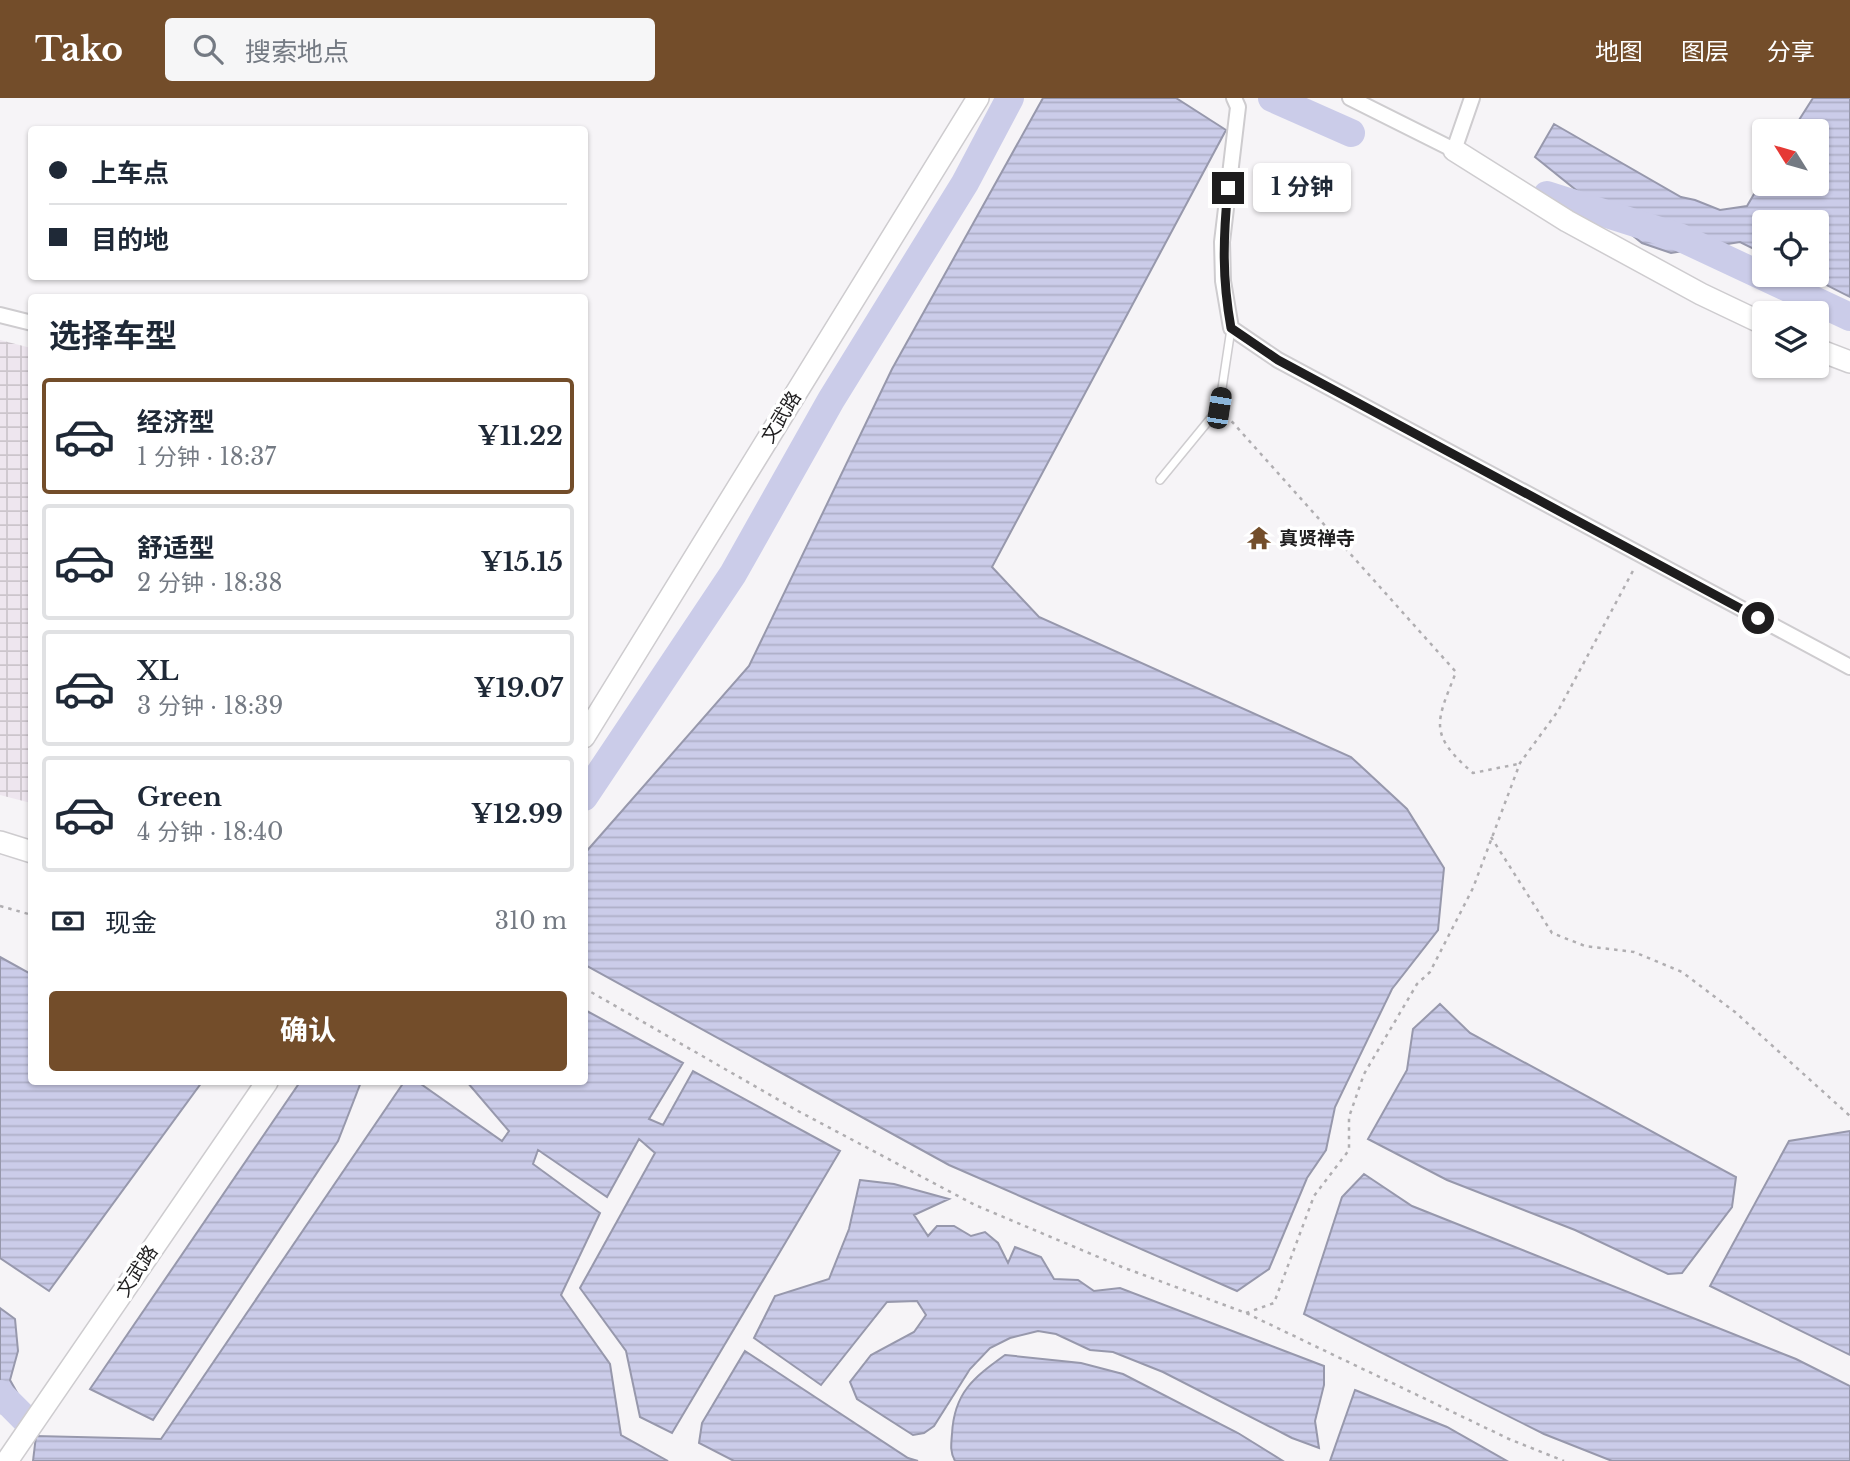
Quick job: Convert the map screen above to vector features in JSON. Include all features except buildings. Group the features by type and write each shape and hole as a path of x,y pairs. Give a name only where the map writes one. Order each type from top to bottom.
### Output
{"main road":[{"name":"文武路","path":"588,731 978,98"},
{"path":"1454,150 1567,221 1701,294 1752,318"},
{"path":"1829,354 1850,362"},
{"path":"0,842 28,851"},
{"name":"文武路","path":"6,1461 265,1085"}],"street":[{"path":"1350,98 1454,150 1472,98"},
{"path":"1236,102 1222,242 1223,281 1231,328 1278,360 1850,667"},
{"path":"0,316 28,322"}],"lane":[{"path":"1160,480 1219,408 1231,328"}],"path":[{"path":"1219,408 1456,672 1438,716 1442,741 1474,773 1520,763"},
{"path":"1246,1313 1274,1303 1314,1196 1349,1150 1349,1117 1364,1074 1394,1018 1417,985 1430,972 1473,888 1520,763 1558,711 1643,558"},
{"path":"1490,837 1552,933 1586,946 1634,952 1682,972 1735,1012 1850,1116"},
{"path":"0,906 28,914"},
{"path":"588,990 798,1111 975,1205 1122,1267 1246,1313 1508,1439 1563,1461"}],"shaded area":[{"path":"0,340 28,347 28,802 0,795"}],"water":[{"path":"1043,98 1176,98 1226,130 992,567 1039,617 1351,757 1407,809 1444,868 1438,930 1392,989 1335,1107 1326,1150 1307,1178 1269,1269 1237,1291 949,1165 588,967 588,850 749,666 892,369"},
{"path":"1813,98 1850,98 1850,297 1829,286 1829,210 1752,210 1752,248 1740,242 1671,253 1642,243 1535,157 1554,124 1681,197 1720,210 1747,206 1753,196 1829,196 1829,119 1800,119"},
{"path":"0,957 28,972 28,1085 200,1085 49,1291 0,1258"},
{"path":"1440,1004 1470,1033 1736,1177 1732,1207 1682,1273 1668,1274 1575,1230 1447,1180 1368,1139 1407,1070 1413,1029"},
{"path":"588,1012 683,1063 649,1119 663,1125 693,1071 840,1151 672,1433 640,1417 626,1351 580,1288 655,1153 639,1139 607,1197 538,1150 533,1164 600,1213 561,1295 610,1364 621,1435 668,1461 33,1461 36,1436 161,1439 402,1085 422,1085 502,1141 509,1131 470,1085 588,1085"},
{"path":"298,1085 360,1085 338,1141 153,1420 90,1389"},
{"path":"1850,1131 1850,1355 1710,1286 1789,1141"},
{"path":"1364,1174 1412,1206 1796,1359 1850,1386 1850,1461 1612,1461 1544,1434 1304,1314 1342,1197"},
{"path":"860,1180 894,1184 949,1199 914,1215 928,1236 937,1226 954,1226 971,1236 985,1232 998,1243 1008,1263 1015,1247 1041,1257 1054,1279 1078,1280 1094,1291 1120,1288 1324,1366 1324,1385 1315,1421 1319,1448 1292,1438 1163,1372 1113,1352 1090,1350 1056,1334 1038,1331 1010,1338 990,1348 970,1369 934,1426 924,1433 913,1435 857,1399 850,1382 871,1355 914,1332 926,1315 917,1301 887,1302 821,1385 754,1338 775,1296 829,1279 849,1229"},
{"path":"0,1308 15,1319 18,1351 10,1380 19,1396 8,1416 0,1413"},
{"path":"745,1351 908,1458 918,1461 734,1461 699,1443 702,1423"},
{"path":"1005,1355 1081,1363 1123,1374 1238,1433 1283,1461 955,1461 951,1445 952,1434 961,1397 975,1379"},
{"path":"1355,1390 1447,1427 1507,1461 1330,1461"}],"waterway":[{"path":"588,791 733,574 831,400 965,183 1010,98"},
{"path":"1272,98 1351,133"},
{"path":"1547,195 1679,237 1850,317"},
{"path":"0,1394 25,1419"}],"place":[{"name":"真贤禅寺","path":"1259,538"}],"route":[{"path":"1228,188 1222,242 1223,281 1231,328 1278,360 1758,618"}]}
